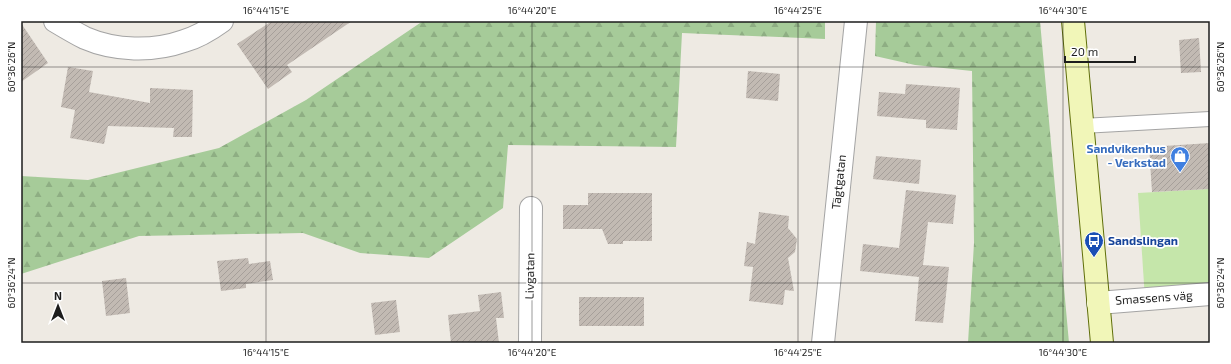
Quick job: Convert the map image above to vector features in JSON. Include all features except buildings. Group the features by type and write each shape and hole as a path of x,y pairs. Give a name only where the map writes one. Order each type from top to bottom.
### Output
{"street":[{"path":"56,21 85,38 104,45 140,48 163,47 186,41 222,21"},
{"name":"Tägtgatan","path":"823,343 856,21"},
{"name":"Smassens väg","path":"1073,21 1102,343"},
{"name":"Livgatan","path":"530,343 531,208"},
{"name":"Smassens väg","path":"1098,303 1210,294"}],"lane":[{"path":"1082,126 1210,119"}],"green space":[{"path":"423,21 825,21 825,39 682,33 676,147 508,145 503,208 429,258 360,253 303,233 139,236 21,274 21,176 88,180 219,148 306,100"},
{"path":"876,21 1040,21 1069,343 968,343 974,243 972,71 915,65 875,56"},
{"path":"1209,189 1210,294 1145,299 1138,193"}],"place":[{"name":"Sandvikenhus - Verkstad","path":"1180,173"},
{"name":"Sandslingan","path":"1094,258"}]}
